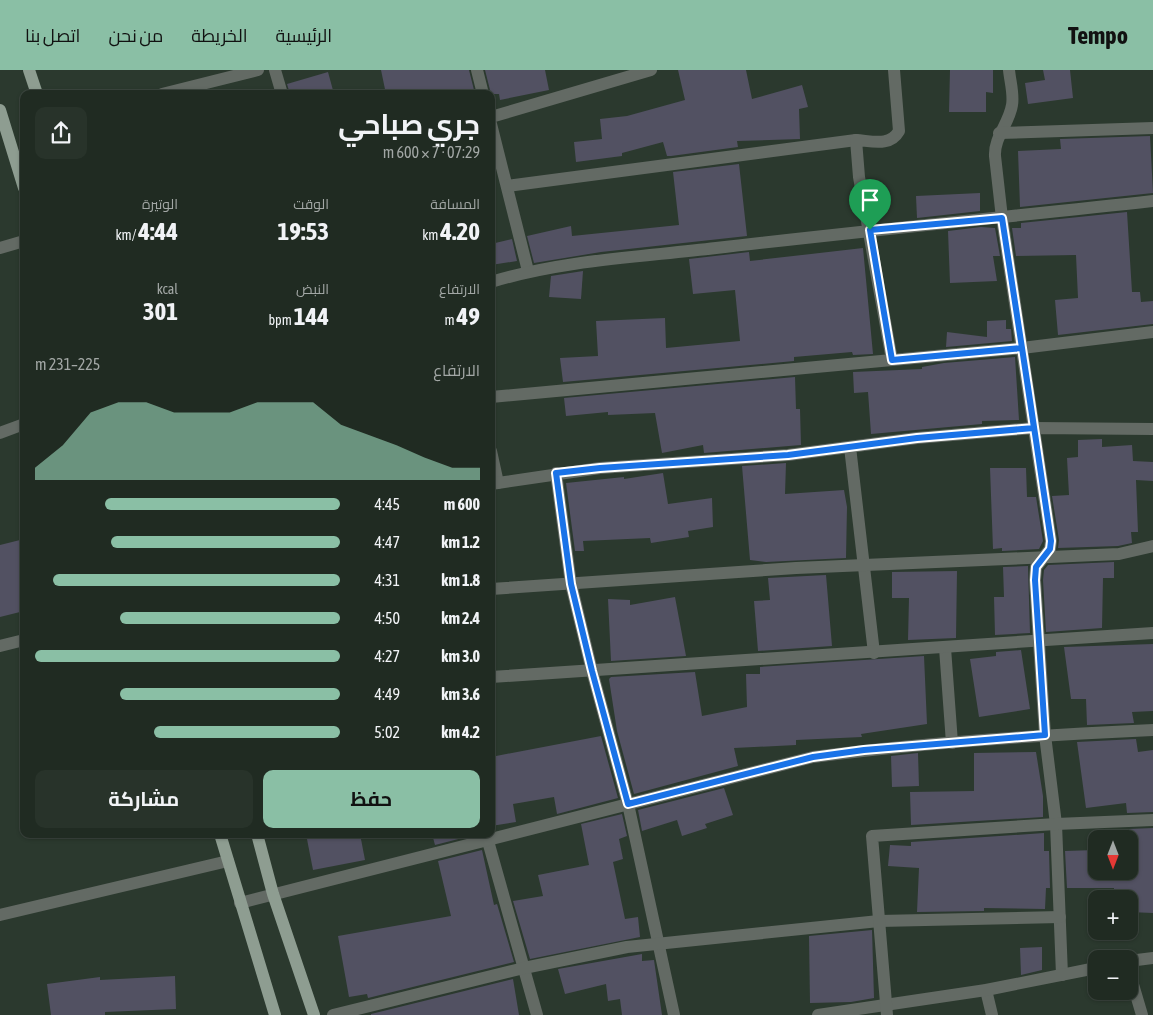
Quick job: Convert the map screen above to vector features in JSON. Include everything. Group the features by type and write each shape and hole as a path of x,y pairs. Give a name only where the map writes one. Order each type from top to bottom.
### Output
{"main road":[{"path":"29,70 36,90"},
{"path":"0,110 20,175"},
{"path":"221,838 275,1015"},
{"path":"258,838 273,894 314,1015"}],"street":[{"path":"178,90 258,70"},
{"path":"275,70 281,90"},
{"path":"477,70 482,90"},
{"path":"495,116 651,70"},
{"path":"507,186 856,140 888,142 895,138 899,131 894,70"},
{"path":"1009,70 1012,104 999,133 995,148 1002,218 1051,541 1050,549 1045,558 1036,567 1038,642 1045,735 1056,824 1062,975"},
{"path":"999,133 1153,128"},
{"path":"495,140 528,271"},
{"path":"856,140 859,177 892,360"},
{"path":"495,281 528,271 870,230 1002,218 1153,201"},
{"path":"0,248 20,242"},
{"path":"495,397 1022,348 1153,332"},
{"path":"0,433 20,426"},
{"path":"495,483 600,468 788,455 917,438 1034,428 1153,428"},
{"path":"850,447 874,653"},
{"path":"556,473 571,584 628,804 674,1015"},
{"path":"495,589 865,566 1120,554 1153,546"},
{"path":"495,677 1153,633"},
{"path":"0,646 20,641"},
{"path":"945,648 952,743"},
{"path":"495,835 628,804 813,757 864,750 1045,735 1153,730"},
{"path":"887,1010 872,836 1056,824 1153,820"},
{"path":"240,903 483,838"},
{"path":"487,838 537,1015"},
{"path":"0,916 228,860"},
{"path":"333,1015 524,968 626,948 879,921 1060,917"},
{"path":"1138,960 1153,958"},
{"path":"818,1015 887,1010 1088,970"},
{"path":"986,990 992,1015"},
{"path":"1138,1000 1142,1015"}],"building":[{"path":"381,70 469,70 474,90 385,90"},
{"path":"485,70 545,70 549,90 500,100 499,94 495,94 495,90 490,90"},
{"path":"678,70 746,70 752,99 802,85 808,107 799,109 800,139 737,141 738,147 671,156 667,156 663,142 622,153 622,156 576,162 574,142 602,139 600,119 627,116 685,100"},
{"path":"950,70 993,70 993,93 986,92 986,112 949,112"},
{"path":"1043,70 1070,70 1073,98 1028,104 1025,83 1045,80"},
{"path":"328,72 333,90 289,90 287,84"},
{"path":"1150,136 1153,193 1020,207 1018,151 1061,149 1060,139"},
{"path":"739,164 747,236 601,252 534,263 527,236 571,226 572,236 679,225 673,172"},
{"path":"980,193 980,211 917,218 916,196"},
{"path":"1127,212 1132,292 1140,292 1141,302 1153,301 1153,324 1058,335 1055,300 1078,298 1076,255 1016,256 1012,228 1021,228 1021,223"},
{"path":"981,227 995,228 1000,256 993,256 997,281 950,283 948,231"},
{"path":"512,239 517,261 495,264 495,243"},
{"path":"863,248 873,354 853,355 852,352 794,357 794,361 563,382 560,358 598,356 596,321 665,318 666,348 740,341 735,290 693,294 689,259 749,252 750,261"},
{"path":"583,271 581,299 549,297 551,276"},
{"path":"1006,320 1006,329 1011,329 1012,341 946,347 947,332 987,337 987,321"},
{"path":"1015,357 1019,420 982,421 982,424 871,434 868,392 854,393 853,372 922,369 922,367 944,363"},
{"path":"795,377 796,409 800,409 801,445 704,453 703,445 662,453 655,413 608,415 608,412 566,416 564,398"},
{"path":"1102,439 1102,447 1132,445 1133,461 1153,462 1153,481 1136,480 1138,532 1131,532 1132,543 1118,546 1058,548 1059,540 1052,496 1069,495 1067,458 1078,457 1078,440"},
{"path":"786,463 785,494 844,490 847,507 846,558 766,562 750,560 742,466"},
{"path":"990,468 1026,468 1027,497 1036,497 1043,541 1039,549 1002,551 1002,548 993,549"},
{"path":"663,473 668,504 712,498 713,527 688,531 689,537 651,543 650,538 583,541 584,551 575,551 566,483 624,477 624,479"},
{"path":"20,540 20,612 0,617 0,545"},
{"path":"1114,562 1114,578 1103,578 1102,628 1046,632 1043,580 1044,570 1048,565"},
{"path":"1028,566 1030,633 995,635 994,597 1004,597 1003,567"},
{"path":"957,571 956,638 908,640 909,598 892,598 892,572"},
{"path":"826,575 832,646 758,651 754,601 770,600 768,578"},
{"path":"675,597 686,656 611,661 608,599 630,600 630,605"},
{"path":"1153,644 1153,711 1132,712 1134,723 1087,725 1086,699 1071,699 1064,647"},
{"path":"1021,650 1030,709 979,717 970,659 996,656 996,652"},
{"path":"924,656 927,724 861,734 862,737 796,740 796,745 734,748 738,766 634,794 617,731 609,679 611,677 695,672 702,716 747,707 746,674 760,674 760,667"},
{"path":"601,736 618,798 557,814 554,797 513,804 516,822 495,825 495,756"},
{"path":"1136,739 1138,752 1153,750 1153,812 1127,813 1126,803 1086,808 1077,742"},
{"path":"1036,752 1043,796 1043,817 911,825 910,792 974,791 974,753"},
{"path":"918,753 919,786 892,787 891,756"},
{"path":"724,788 733,815 705,824 707,828 682,836 677,820 642,831 638,810"},
{"path":"622,814 627,836 619,839 623,859 613,862 625,919 638,917 640,937 530,959 513,901 543,896 538,875 589,865 581,824"},
{"path":"1153,828 1153,913 1138,912 1138,890 1067,888 1065,851 1088,850 1088,880 1138,880 1138,830 1129,829"},
{"path":"1044,833 1044,851 1049,851 1050,888 1046,888 1045,909 984,908 984,911 917,912 919,868 888,866 890,845 911,846 911,842"},
{"path":"307,838 361,838 365,860 313,870"},
{"path":"433,838 462,838 435,845"},
{"path":"482,850 494,905 497,904 514,962 368,998 367,994 349,997 338,936 451,916 438,861"},
{"path":"872,930 874,998 851,1002 810,1003 809,936"},
{"path":"1042,947 1042,970 1021,975 1020,948"},
{"path":"642,954 642,961 654,960 662,1015 622,1015 620,999 608,1001 606,984 565,994 558,969"},
{"path":"175,976 176,1009 105,1012 105,1015 51,1015 47,984 100,977 100,980"},
{"path":"513,979 519,1015 371,1015 371,1014"}],"route":[{"path":"870,230 892,360 1022,348 1034,428 917,438 788,455 600,468 556,473 571,584 628,804 813,757 864,750 1045,735 1035,580 1036,567 1045,558 1050,549 1051,541 1022,348 1002,218 870,230"}]}
